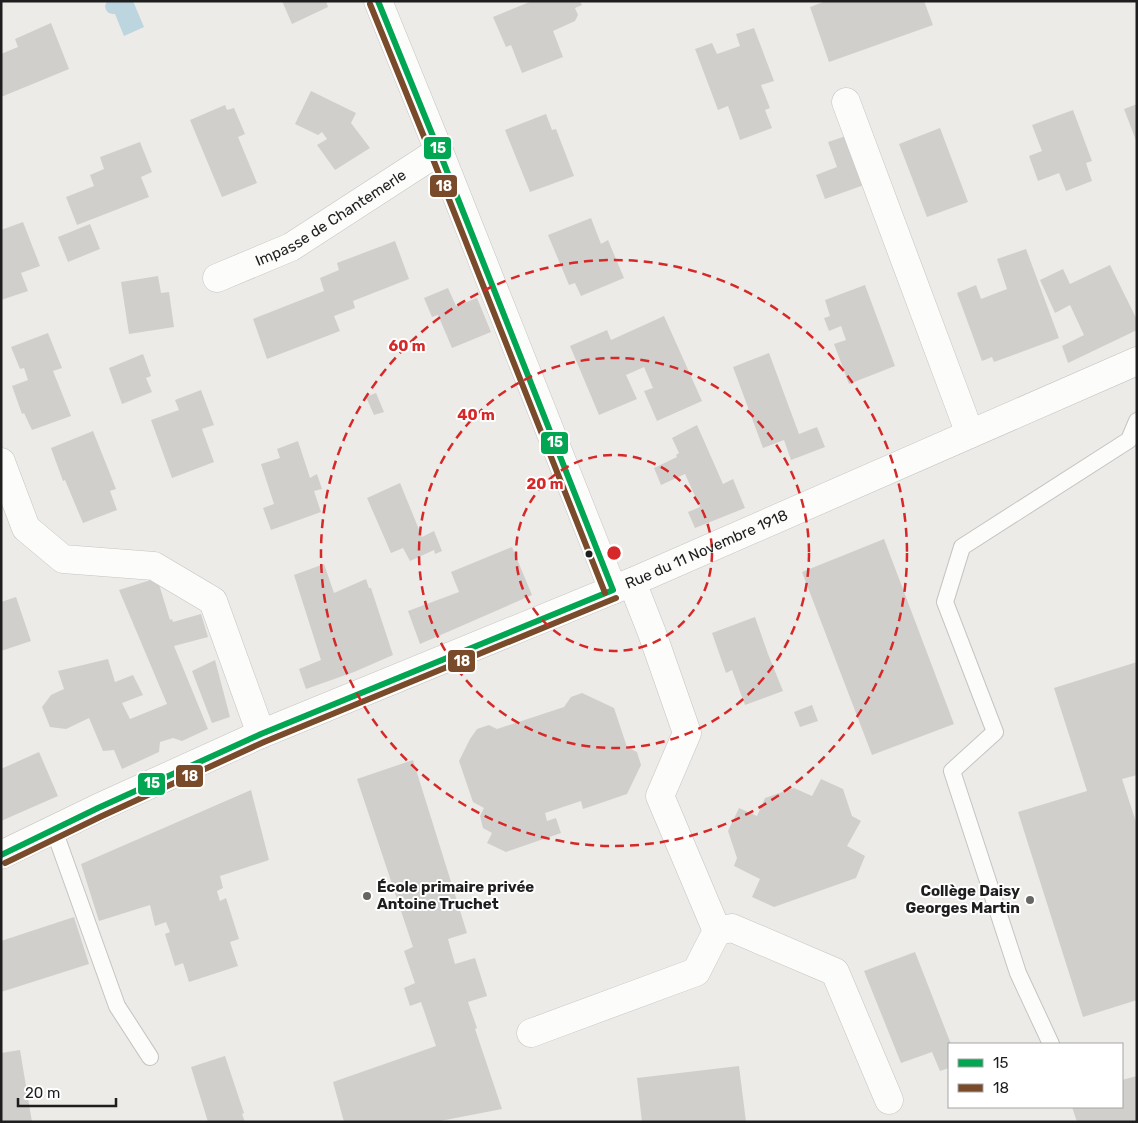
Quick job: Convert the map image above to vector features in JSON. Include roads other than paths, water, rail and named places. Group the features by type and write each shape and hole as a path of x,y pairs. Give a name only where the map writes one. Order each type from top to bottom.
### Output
{"street":[{"path":"378,1 622,586 652,633 687,733 660,796 717,931"},
{"path":"846,102 970,434"},
{"name":"Impasse de Chantemerle","path":"217,278 291,247 439,151"},
{"name":"Rue du 11 Novembre 1918","path":"1,855 98,808 261,734 622,586 970,434 1135,366"},
{"path":"1,462 26,528 63,559 154,566 213,601 261,734"},
{"path":"717,931 732,928 834,972 889,1100"},
{"path":"531,1033 696,972 717,931"}],"lane":[{"path":"1051,1043 1018,973 952,771 995,732 945,602 962,547 1129,440 1137,422"},
{"path":"54,830 117,1006 150,1057"}],"water":[{"path":"107,1 133,1 144,27 124,36 115,14 106,10"}],"place":[{"name":"École primaire privée Antoine Truchet","path":"367,896"},
{"name":"Collège Daisy Georges Martin","path":"1030,900"}]}
